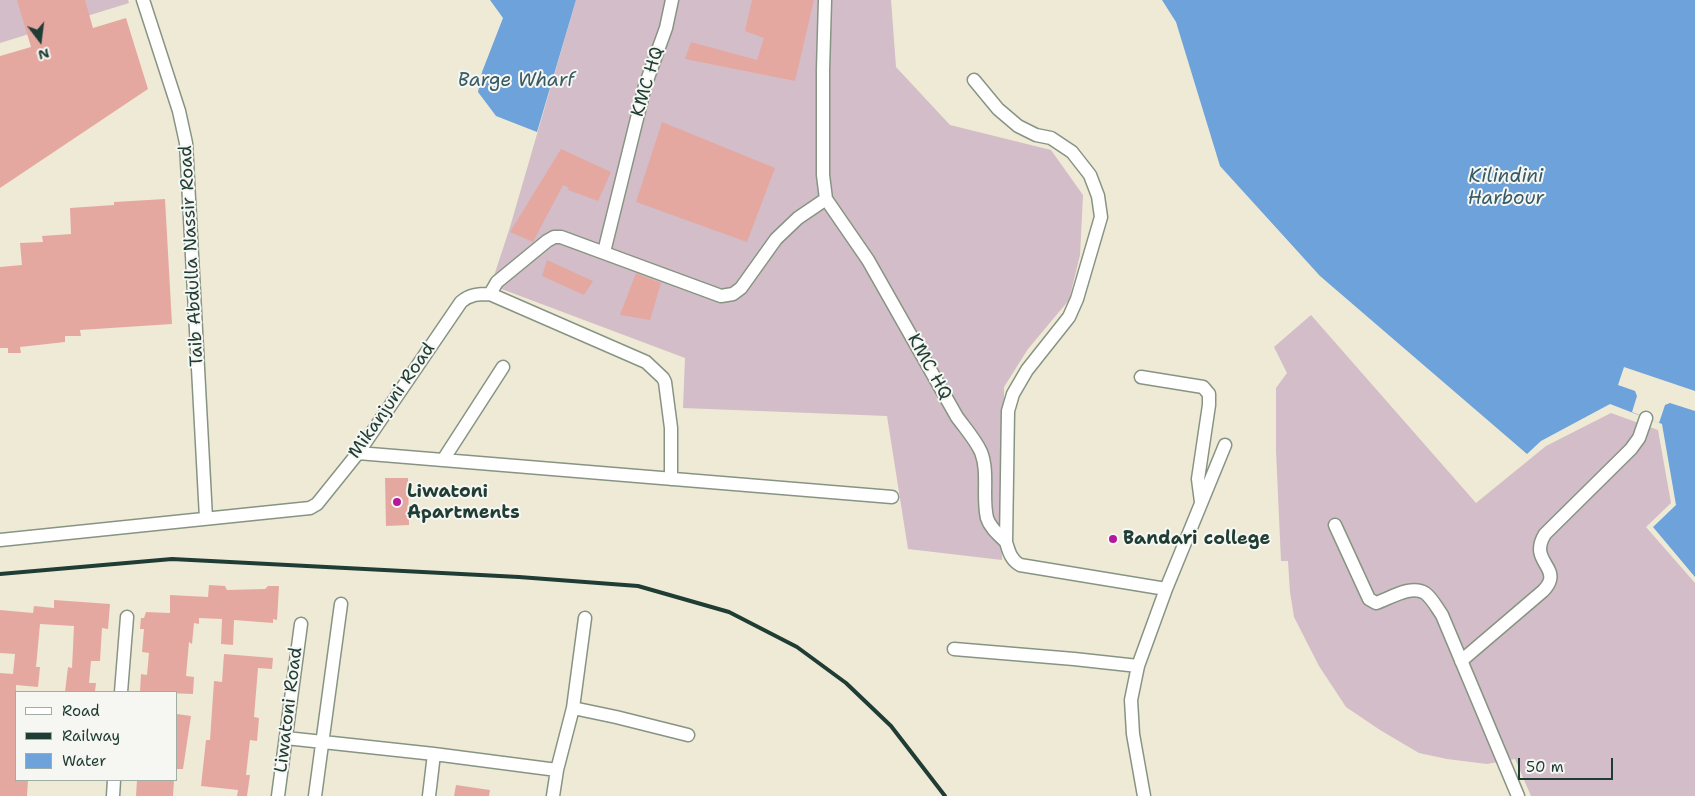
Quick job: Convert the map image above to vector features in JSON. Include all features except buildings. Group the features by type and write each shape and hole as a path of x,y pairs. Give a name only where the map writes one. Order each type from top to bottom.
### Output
{"street":[{"name":"Taib Abdulla Nassir Road","path":"143,0 179,111 186,143 206,518"},
{"name":"KMC HQ","path":"604,252 645,86 666,28 672,0"},
{"name":"KMC HQ","path":"825,0 822,70 823,174 826,199 868,260 957,417 982,453 987,518 992,528 1006,542 1010,555 1020,565 1166,589"},
{"path":"974,80 998,109 1018,126 1036,135 1051,138 1072,152 1090,175 1098,196 1101,217 1077,299 1069,317 1026,370 1013,394 1008,411 1006,542"},
{"path":"671,479 671,428 663,378 646,362 490,294 497,282 547,241 554,237 561,237 721,296 733,294 741,288 776,239 798,218 826,199"},
{"name":"Mikanjuni Road","path":"0,540 310,508 317,504 358,454 461,302 468,296 490,294"},
{"path":"443,460 503,367"},
{"path":"1141,377 1203,387 1208,394 1209,405 1198,479 1201,504"},
{"path":"1461,662 1543,591 1550,582 1539,546 1545,534 1631,449 1639,438 1646,418"},
{"path":"1144,796 1133,734 1130,700 1138,666 1166,589 1225,445"},
{"path":"358,454 892,497"},
{"path":"1335,525 1368,599 1376,603 1408,591 1418,591 1424,593 1442,616 1518,796"},
{"path":"315,796 341,604"},
{"path":"122,691 127,617"},
{"path":"553,796 557,770 572,708 585,618"},
{"name":"Liwatoni Road","path":"278,796 300,624"},
{"path":"954,649 1074,658 1138,666"},
{"path":"572,708 616,716 688,735"},
{"path":"286,738 557,770"},
{"path":"429,796 434,754"},
{"path":"113,796 114,781"}],"shaded area":[{"path":"0,0 128,0 129,3 0,43"},
{"path":"576,0 891,0 896,67 950,125 1051,150 1083,195 1080,255 1069,300 1028,349 1004,387 1004,430 1001,454 1002,560 908,549 887,416 683,408 685,358 491,285 510,227"},
{"path":"1311,315 1476,503 1546,446 1611,413 1658,430 1671,503 1646,527 1695,583 1695,796 1531,796 1515,759 1487,764 1419,753 1346,707 1319,666 1294,617 1288,561 1281,561 1276,450 1276,388 1287,373 1274,347"}],"water":[{"name":"Barge Wharf","path":"490,0 576,0 537,132 496,116 478,92 482,72 503,18"},
{"name":"Kilindini Harbour","path":"1162,0 1695,0 1695,577 1653,527 1676,505 1662,424 1610,404 1541,441 1527,454 1320,276 1220,166 1176,22"}],"pier":[{"path":"1624,367 1695,391 1695,411 1670,403 1665,405 1659,423 1632,412 1637,396 1635,391 1618,385"}],"railway":[{"path":"0,574 172,559 519,577 638,586 729,612 797,647 846,683 891,726 945,796"}],"place":[{"name":"Liwatoni Apartments","path":"397,502"},
{"name":"Bandari college","path":"1113,539"}]}
